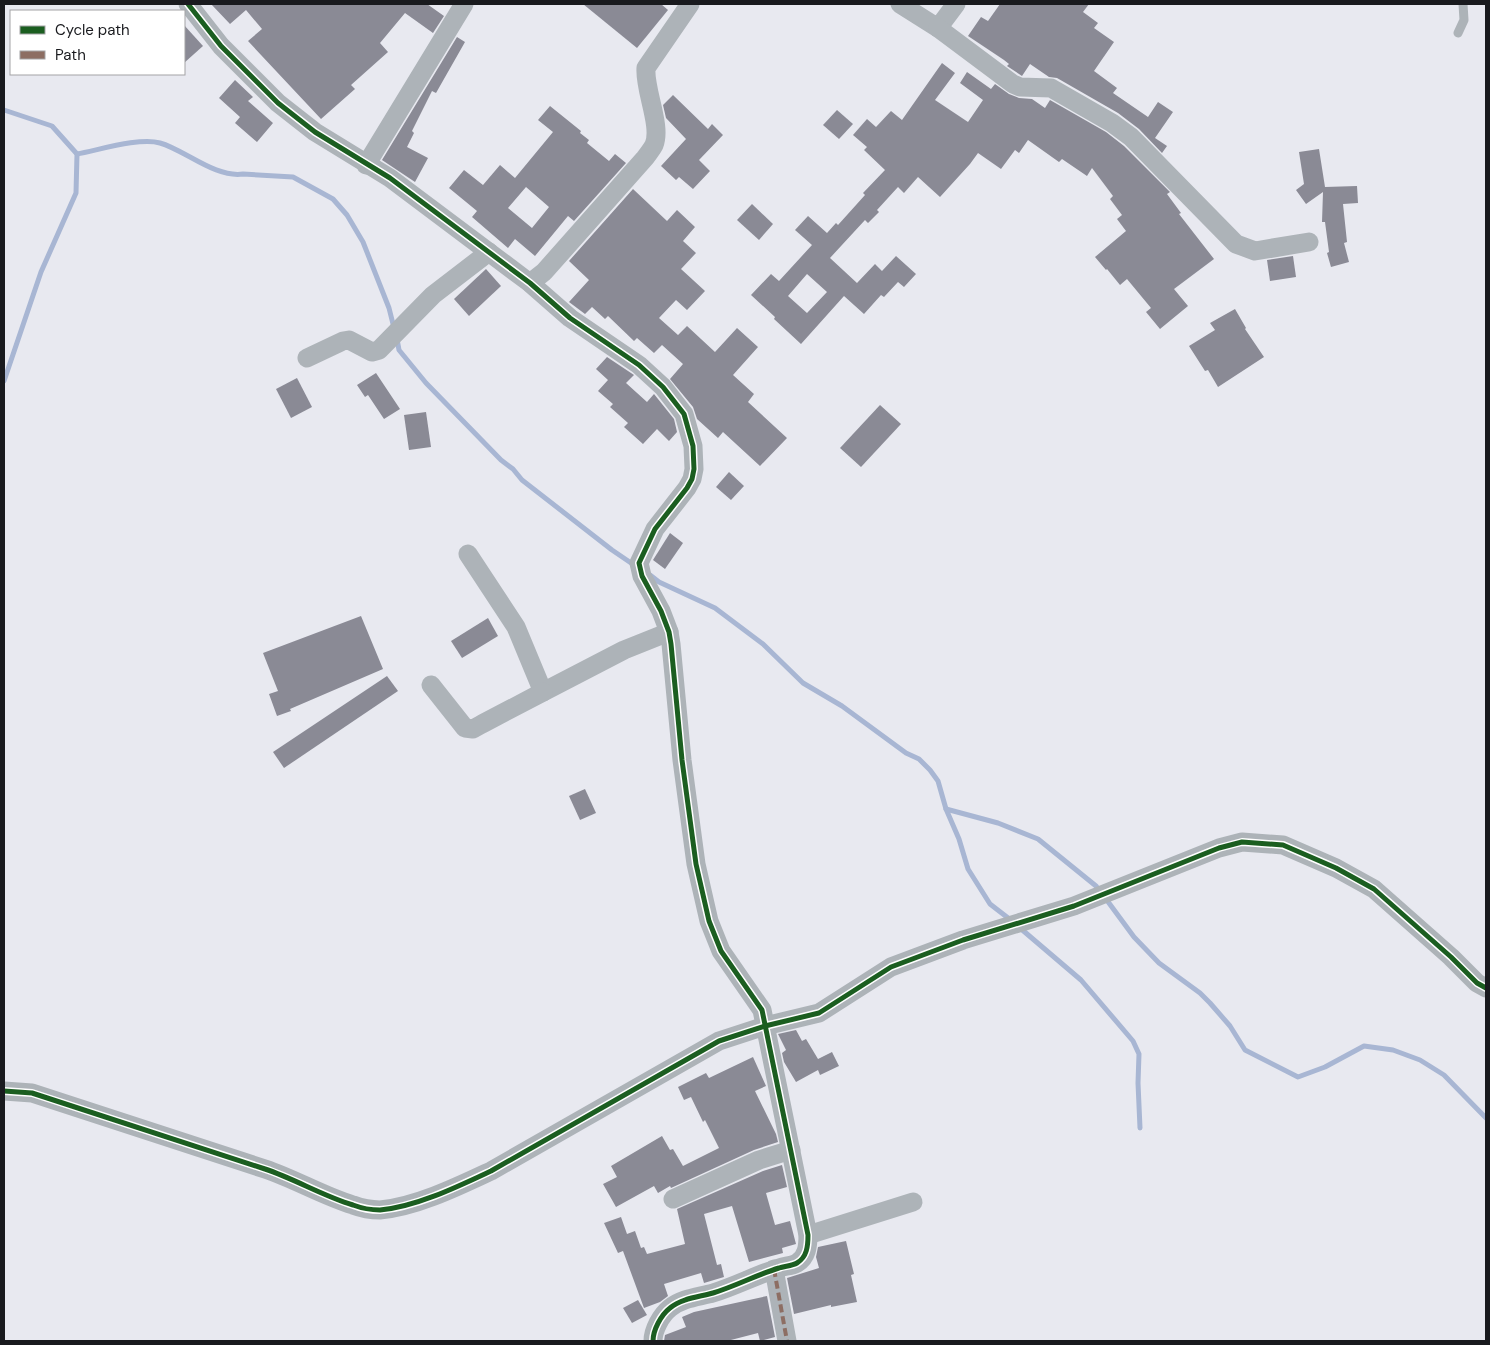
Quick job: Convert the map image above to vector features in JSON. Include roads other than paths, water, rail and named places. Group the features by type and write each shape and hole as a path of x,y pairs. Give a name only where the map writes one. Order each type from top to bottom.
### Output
{"street":[{"path":"188,4 221,46 278,103 315,132 390,178 530,283 570,318 639,365 663,387 684,414 693,446 694,469 692,479 655,530 638,563 642,576 661,611 669,632 682,760 696,864 709,921 721,951 762,1010 808,1236 804,1256 797,1263 774,1269 714,1293 685,1300 670,1308 659,1322 653,1334 653,1341"},
{"path":"366,165 464,4"},
{"path":"530,283 544,272 645,158 654,144 653,106 645,78 646,68 690,4"},
{"path":"900,4 938,28 1013,84 1051,88 1124,131 1236,244 1255,251 1309,242"},
{"path":"938,28 956,4"},
{"path":"307,358 350,340 372,352 379,350 433,295 489,252"},
{"path":"468,554 516,627 543,692"},
{"path":"431,684 465,728 473,729 624,650 669,632"},
{"path":"4,1091 32,1093 285,1175 353,1205 378,1210 405,1206 457,1187 491,1171 719,1041 766,1026 819,1013 891,967 963,940 1074,906 1219,848 1242,842 1283,845 1336,868 1374,889 1451,957 1477,983 1486,988"},
{"path":"673,1199 759,1160 790,1150"},
{"path":"808,1236 914,1202"},
{"path":"774,1269 787,1341"}],"lane":[{"path":"1458,33 1464,20 1463,4"}],"waterway":[{"path":"4,110 52,126 77,154 76,193 41,272 4,381"},
{"path":"77,154 131,143 152,142 170,147 222,172 293,177 333,199 347,215 363,242 389,308 394,328"},
{"path":"397,339 399,350 426,383 501,460 513,469 522,480 634,565"},
{"path":"650,575 659,582 715,608 763,644 803,683 842,706 906,753 919,759 938,781 968,869 990,904 1012,921"},
{"path":"946,809 998,823 1038,839 1096,886 1100,892"},
{"path":"1106,899 1134,937 1159,963 1200,993 1210,1003 1230,1026 1245,1050 1298,1077 1325,1067 1364,1046 1393,1050 1420,1060 1444,1075 1486,1118"},
{"path":"1020,928 1081,980 1133,1041 1139,1054 1140,1128"}]}
